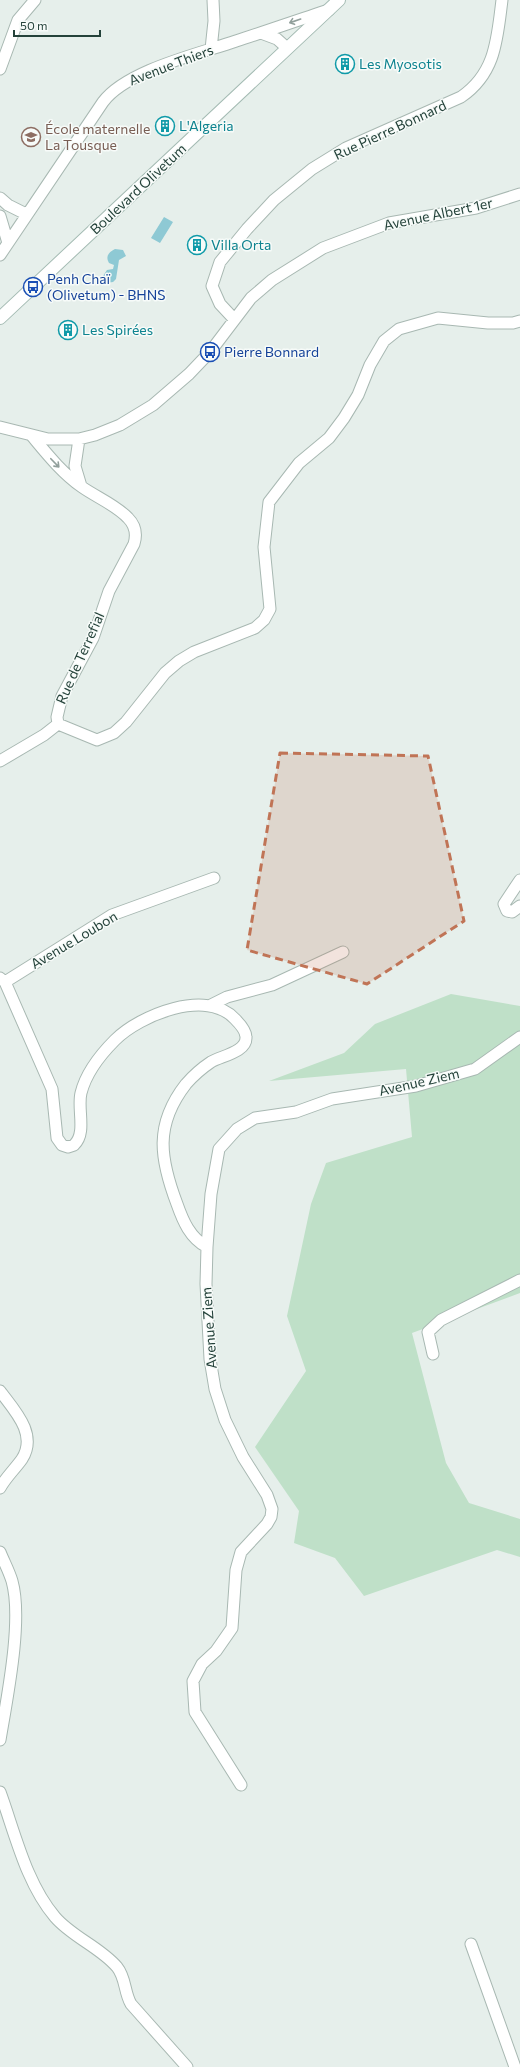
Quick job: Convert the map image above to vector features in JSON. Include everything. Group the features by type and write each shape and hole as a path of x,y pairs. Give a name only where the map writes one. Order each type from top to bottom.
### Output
{"main road":[{"name":"Boulevard Olivetum","path":"0,318 339,0"}],"street":[{"path":"0,69 18,20 35,0"},
{"path":"211,50 214,21 213,0"},
{"name":"Rue Pierre Bonnard","path":"234,319 220,304 212,286 220,262 247,229 274,200 312,169 346,148 461,97 475,88 485,75 492,59 502,0"},
{"name":"Avenue Thiers","path":"0,255 26,214 110,94 130,80 211,50 328,10"},
{"path":"261,33 277,39 287,48"},
{"name":"Avenue Albert 1er","path":"0,427 48,439 79,439 120,424 153,405 171,390 210,352 251,298 272,280 323,248 389,223 476,208 520,194"},
{"path":"0,198 8,205 26,214"},
{"path":"0,216 8,243"},
{"name":"Rue de Terrefial","path":"32,436 52,460 82,487 129,518 134,526 136,536 131,550 109,591 93,638 62,696 57,717 58,724 97,740 114,733 126,722 165,673 179,661 194,652 255,628 264,620 270,609 264,547 269,502 299,463 329,438 344,418 358,395 370,365 384,341 399,329 438,318 488,323 513,323 520,321"},
{"path":"79,439 76,466 82,487"},
{"path":"0,761 44,735 58,724"},
{"name":"Avenue Loubon","path":"2,980 112,916 214,878"},
{"path":"520,880 504,904 507,911 512,912 520,906"},
{"path":"2,980 52,1089 57,1138 62,1144 68,1147 74,1145 80,1136 81,1093 86,1080 99,1057 116,1039 135,1023 159,1013 185,1007 212,1005 227,998 272,984 342,952"},
{"path":"207,1248 197,1242 186,1225 168,1180 162,1156 165,1127 173,1105 186,1085 198,1071 240,1048 245,1043 246,1036 242,1026 224,1010 212,1005"},
{"name":"Avenue Ziem","path":"241,1785 195,1712 193,1681 202,1664 219,1646 232,1628 236,1570 241,1552 267,1524 271,1517 272,1509 267,1495 243,1457 225,1420 215,1388 208,1330 206,1284 211,1194 219,1149 237,1129 255,1118 296,1112 332,1099 416,1086 475,1069 520,1037"},
{"path":"433,1354 428,1332 441,1320 520,1280"},
{"path":"0,1391 19,1416 27,1432 27,1450 0,1488"},
{"path":"0,1552 12,1581 15,1605 15,1632 0,1740"},
{"path":"0,1792 26,1864 37,1890 47,1906 56,1918 118,1967 122,1975 126,1996 131,2004 187,2067"},
{"path":"471,1944 515,2067"}],"highlighted area":[{"path":"280,753 428,756 464,921 367,984 247,950"}],"green space":[{"path":"451,994 520,1006 520,1293 412,1333 446,1463 469,1503 520,1519 520,1557 497,1550 364,1596 335,1558 294,1543 299,1511 255,1447 306,1371 287,1316 311,1204 326,1163 412,1137 406,1069 269,1081 344,1053 375,1024"}],"water":[{"path":"164,217 173,222 160,243 151,238"},
{"path":"115,249 123,250 126,256 119,260 116,279 113,282 106,283 103,276 107,270 113,269 114,265 109,263 108,256 109,253"}],"place":[{"name":"Les Myosotis","path":"345,64"},
{"name":"L'Algeria","path":"165,126"},
{"name":"École maternelle La Tousque","path":"31,137"},
{"name":"Villa Orta","path":"197,245"},
{"name":"Penh Chaï (Olivetum) - BHNS","path":"33,287"},
{"name":"Les Spirées","path":"68,330"},
{"name":"Pierre Bonnard","path":"210,352"}]}
